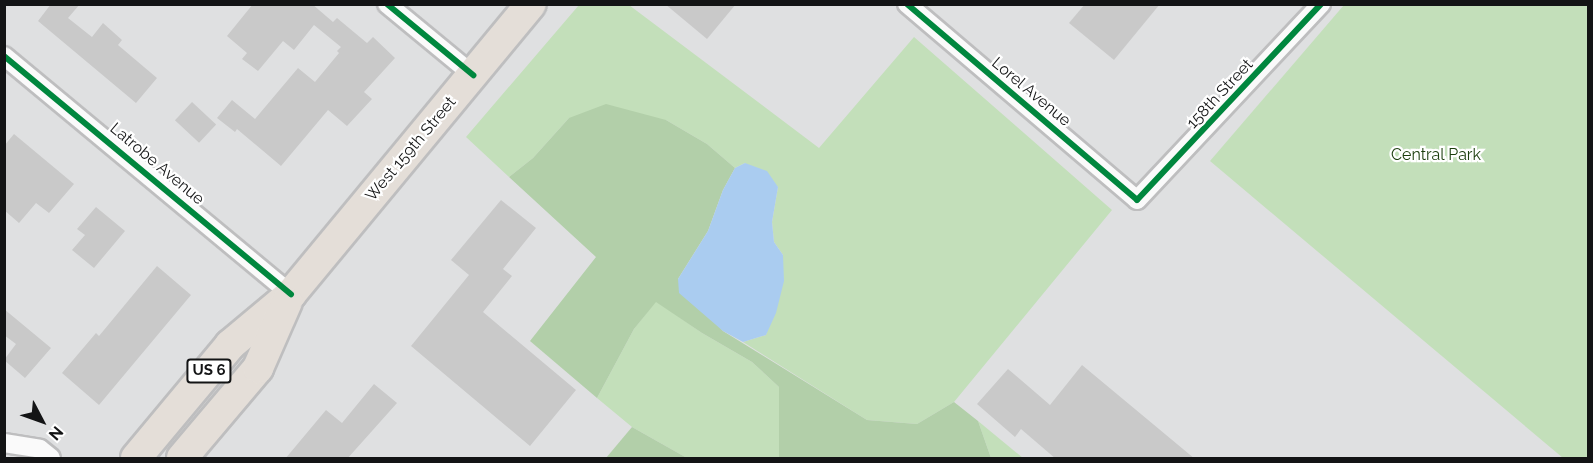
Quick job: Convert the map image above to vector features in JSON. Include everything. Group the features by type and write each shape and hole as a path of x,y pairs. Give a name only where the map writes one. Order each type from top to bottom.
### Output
{"main road":[{"name":"West 159th Street","path":"136,459 230,345 291,294 531,4"},
{"name":"West 159th Street","path":"182,459 258,368 291,294"}],"street":[{"path":"387,4 473,75"},
{"name":"Lorel Avenue","path":"907,4 1137,200"},
{"name":"158th Street","path":"1137,200 1321,4"},
{"name":"Latrobe Avenue","path":"4,56 291,294"},
{"path":"4,446 15,459"},
{"path":"4,446 39,449 51,459"}],"green space":[{"path":"579,5 629,5 819,148 914,37 1112,210 954,402 917,424 867,420 743,342 766,335 783,255 774,242 772,222 778,187 745,163 735,168 707,144 666,120 569,118 533,158 509,177 466,137"},
{"name":"Central Park","path":"1344,5 1588,5 1588,458 1563,458 1210,161"},
{"path":"606,104 666,120 707,144 735,168 723,190 708,231 678,279 723,331 867,420 917,424 954,402 978,421 991,458 779,458 779,387 752,362 702,333 656,302 634,329 597,398 530,341 596,257 509,177 533,158 569,118"},
{"path":"656,301 702,333 752,362 779,387 779,458 687,458 632,427 597,398 634,329"},
{"path":"978,421 1023,458 991,458"},
{"path":"632,427 687,458 606,458"}],"water":[{"path":"745,163 767,171 778,187 772,222 774,242 783,255 784,281 776,313 766,335 743,342 723,331 679,293 678,279 708,231 723,190 735,168"}],"building":[{"path":"51,4 80,4 68,18 92,37 103,23 122,40 118,45 157,78 136,103 38,21"},
{"path":"253,4 312,4 333,22 337,18 367,43 373,37 395,58 364,92 372,99 347,126 328,110 281,166 237,129 235,132 217,118 232,100 255,119 298,68 315,82 339,53 337,51 341,47 314,25 294,50 283,41 258,71 242,59 247,53 227,36"},
{"path":"665,4 736,4 707,39"},
{"path":"1085,4 1160,4 1114,60 1069,23"},
{"path":"192,102 216,125 199,143 175,120"},
{"path":"14,134 74,184 49,213 36,203 19,223 4,210 4,146"},
{"path":"501,200 536,228 503,269 512,276 483,312 576,390 530,446 411,346 469,275 451,260"},
{"path":"96,207 125,231 94,268 72,250 85,235 77,229"},
{"path":"157,266 191,295 99,405 62,373 96,333 99,336"},
{"path":"4,309 51,348 25,378 4,360 16,344 4,335"},
{"path":"1082,365 1195,459 1056,459 1021,429 1015,437 977,404 1008,369 1050,405"},
{"path":"374,384 397,403 347,459 285,459 326,410 342,423"}],"cycle path":[{"path":"387,4 473,75"},
{"path":"907,4 1137,200 1321,4"},
{"path":"4,56 291,294"}]}
